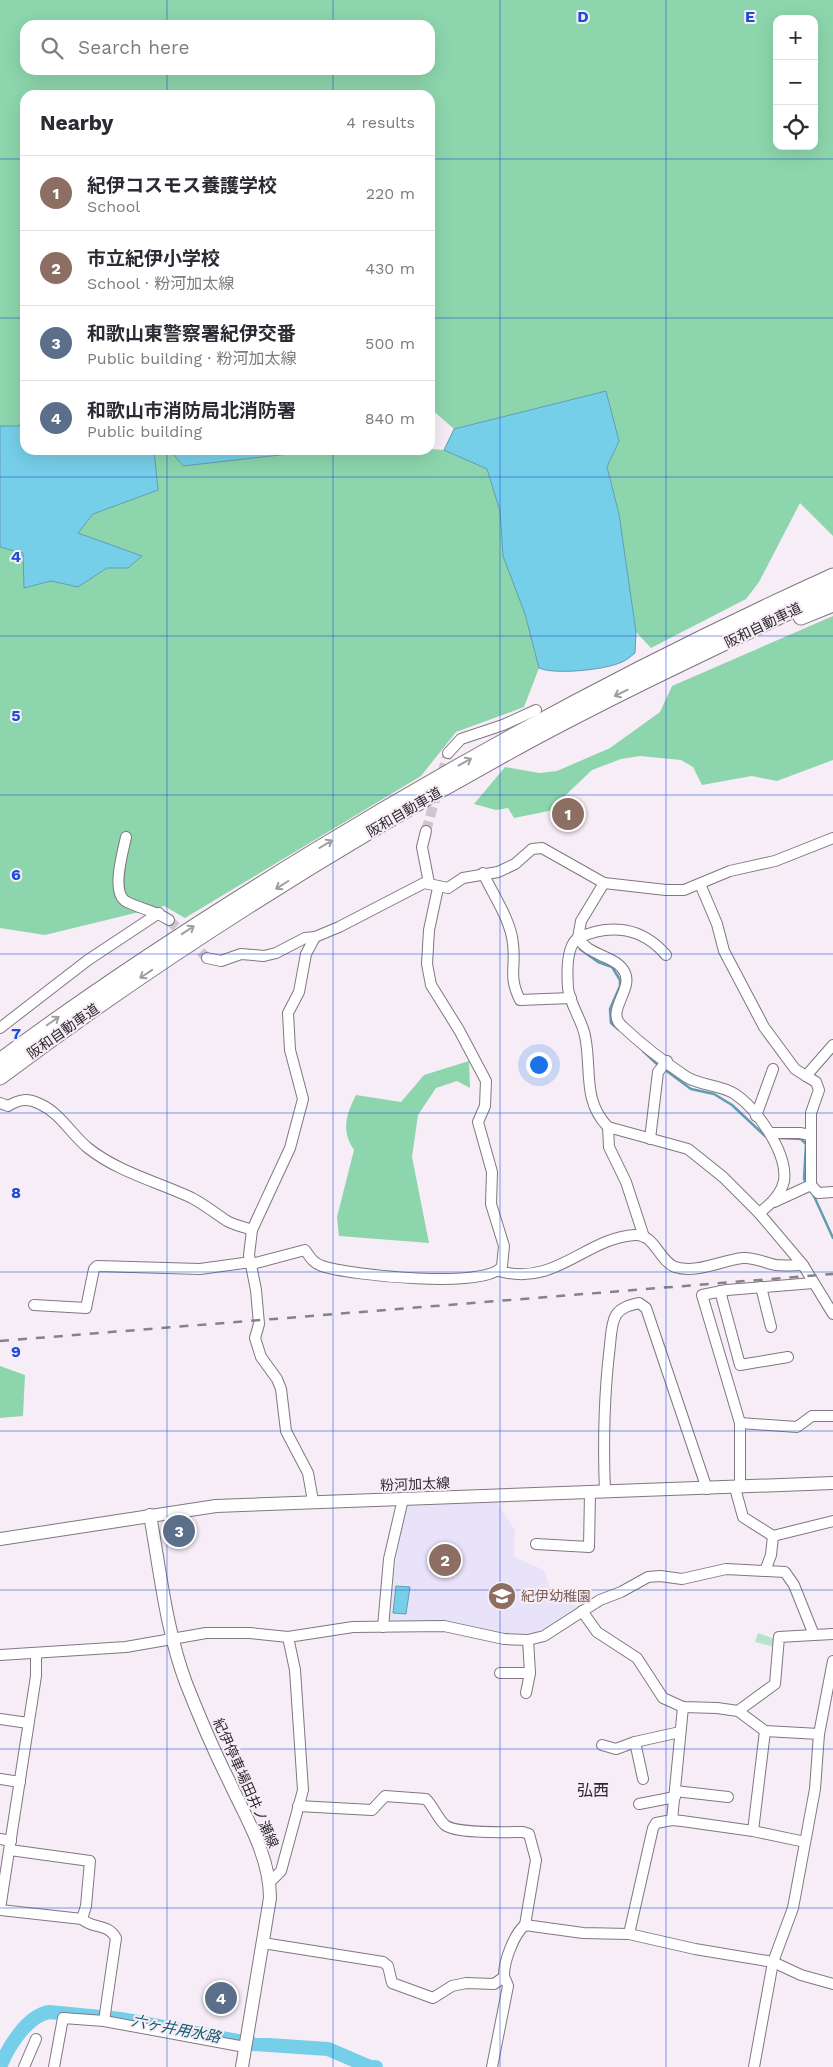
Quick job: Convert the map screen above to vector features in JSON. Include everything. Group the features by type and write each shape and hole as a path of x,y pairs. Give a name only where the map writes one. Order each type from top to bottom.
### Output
{"highway":[{"path":"706,635 833,564"},
{"name":"阪和自動車道","path":"0,1061 48,1024 206,919 385,808 526,728 706,635 833,576"},
{"name":"阪和自動車道","path":"0,1077 141,977 322,860 516,748 665,672 833,591"},
{"path":"665,672 833,604"}],"main road":[{"name":"粉河加太線","path":"0,1539 216,1506 833,1483"},
{"name":"紀伊停車場田井ノ瀬線","path":"150,1515 173,1637 185,1681 211,1744 257,1841 270,1882 270,1898 242,2067"}],"street":[{"path":"448,753 461,739 503,725 536,710"},
{"path":"34,1305 86,1308 94,1269 97,1266 200,1269 252,1263 306,1250 311,1260 320,1266 358,1273 454,1280 492,1275 499,1271 505,1257 504,1246 491,1204 492,1172 478,1122 484,1106 486,1081 459,1030 431,985 427,964 434,886 422,847 426,831"},
{"path":"126,837 118,894 124,901 159,913 169,920"},
{"path":"207,958 221,961 241,954 264,956 276,953 305,938 314,937 339,928 407,892 434,886 448,888 463,878 498,872 515,864 532,849 542,848 604,882 666,890 684,890 730,871 775,861 833,838"},
{"path":"483,874 510,929 513,944 512,980 520,1000 571,998"},
{"path":"604,882 581,921 578,938 585,948 614,961 625,972 627,983 616,1011 620,1025 686,1077 734,1094 756,1116 770,1133 780,1153 784,1181 774,1202"},
{"path":"700,884 717,924 724,951 764,1027 795,1069 816,1082 819,1090 811,1112 811,1185 818,1193 833,1192"},
{"path":"0,1028 88,960 159,913"},
{"path":"666,955 655,942 639,933 619,930 593,931 572,941 570,949 568,989 585,1035 589,1093 593,1105 608,1127 609,1147 626,1182 644,1237 669,1263 676,1267 716,1265 742,1258 776,1264 803,1264"},
{"path":"313,1501 308,1473 286,1432 278,1379 261,1357 255,1338 259,1324 252,1263 249,1254 252,1230 290,1148 303,1099 290,1050 288,1013 299,992 301,971 314,937"},
{"path":"806,1076 833,1045"},
{"path":"650,1139 658,1072 666,1061"},
{"path":"756,1116 773,1070"},
{"path":"0,1103 8,1106 18,1100 28,1100 41,1105 54,1113 88,1148 120,1167 191,1198 216,1211 228,1222 252,1230"},
{"path":"608,1127 688,1148 723,1177 759,1213 803,1264 833,1314"},
{"path":"770,1133 810,1135"},
{"path":"759,1213 774,1202 811,1185"},
{"path":"499,1271 514,1275 539,1274 618,1239 637,1235 644,1237"},
{"path":"813,1283 702,1294 740,1423 737,1488 743,1517 773,1536 833,1521"},
{"path":"761,1287 771,1327"},
{"path":"720,1291 740,1365 788,1357"},
{"path":"605,1492 603,1446 608,1358 612,1325 617,1314 627,1306 639,1303 646,1308 707,1489"},
{"path":"740,1423 797,1427 812,1416 833,1416"},
{"path":"536,1544 589,1547 590,1493"},
{"path":"383,1628 389,1559 403,1499"},
{"path":"765,1571 771,1555 773,1536"},
{"path":"0,1655 36,1654 126,1646 206,1633 250,1633 288,1637 352,1627 444,1626 504,1639 528,1640 544,1636 582,1611 648,1577 660,1576 682,1579 726,1569 785,1572 789,1575 814,1635"},
{"path":"582,1611 597,1632 637,1658 663,1698 682,1707 738,1711 765,1731 820,1734"},
{"path":"738,1711 775,1684 779,1638 833,1634"},
{"path":"270,1882 281,1871 303,1790 295,1670 288,1637"},
{"path":"526,1693 530,1673 528,1640"},
{"path":"36,1654 36,1676 11,1845 0,1904 82,1919 85,1922 106,1927 116,1938 104,2018"},
{"path":"754,2067 773,1962 792,1908 805,1842 815,1789 820,1734 833,1661"},
{"path":"500,1673 530,1673"},
{"path":"672,1820 682,1707"},
{"path":"0,1719 28,1723"},
{"path":"752,1831 765,1731"},
{"path":"602,1745 616,1749 635,1742 680,1732"},
{"path":"635,1742 643,1779"},
{"path":"0,1779 20,1782"},
{"path":"638,1804 675,1794 728,1798"},
{"path":"263,1943 383,1962 388,1966 392,1983 433,1998 452,1986 466,1983 494,1984 504,1977 519,1930 524,1925 536,1860 529,1834 450,1827 445,1824 426,1799 385,1796 372,1810 298,1806"},
{"path":"629,1934 653,1828 656,1823 672,1820 752,1831 805,1842"},
{"path":"0,1839 11,1845 90,1861 86,1906 82,1919"},
{"path":"524,1925 582,1933 629,1934 695,1950 773,1962 801,1975 833,1984"},
{"path":"492,2067 508,1986 504,1977"},
{"path":"54,2067 63,2018 104,2018 246,2043"},
{"path":"24,2067 36,2039"}],"shaded area":[{"path":"495,1500 515,1530 514,1557 544,1570 553,1600 580,1607 548,1628 526,1634 503,1633 447,1621 388,1622 403,1507 409,1502"}],"green space":[{"path":"0,0 833,0 833,536 800,503 759,582 746,599 651,648 636,632 619,514 607,467 619,441 606,392 454,429 435,412 435,90 20,90 19,427 0,426"},
{"path":"435,449 444,450 487,468 500,511 503,556 525,614 539,668 524,707 456,732 421,776 185,918 164,906 45,935 0,928 0,547 23,552 25,588 51,581 78,587 107,568 128,568 141,556 78,533 93,514 158,490 154,455 174,455 183,466 280,455 435,455"},
{"path":"833,616 833,760 777,781 752,776 702,785 693,767 681,760 640,756 621,759 592,770 549,811 514,818 508,808 496,810 474,804 505,767 539,773 557,771 610,748 660,712 672,686"},
{"path":"469,1061 470,1088 457,1081 436,1088 418,1115 412,1157 429,1243 339,1236 337,1217 354,1150 347,1136 346,1122 356,1095 401,1102 424,1075"},
{"path":"0,1366 25,1375 23,1416 0,1418"},
{"path":"758,1633 775,1639 774,1647 755,1642"}],"water":[{"path":"606,391 619,441 607,467 619,514 636,632 635,653 624,661 604,667 580,671 546,670 539,668 525,614 503,556 500,511 487,469 444,450 454,429"},
{"path":"20,424 20,455 154,455 158,490 93,514 78,533 142,556 128,568 107,568 78,587 51,581 24,588 23,553 0,547 0,426"},
{"path":"174,455 280,455 183,466"},
{"path":"396,1586 410,1587 406,1614 393,1613"}],"waterway":[{"path":"580,949 598,962 612,967 620,980 620,986 610,1009 611,1023 618,1029"},
{"path":"643,1051 659,1066"},
{"path":"664,1069 691,1089 714,1094 732,1105 765,1136 768,1136"},
{"path":"779,1138 801,1139 806,1144 804,1179 806,1183"},
{"path":"813,1194 833,1238"},
{"name":"六ヶ井用水路","path":"0,2067 13,2042 26,2026 33,2019 49,2012 121,2019 254,2044 328,2049 370,2067 376,2067"}],"tunnel":[{"path":"426,831 448,753"},
{"path":"169,920 207,958"}],"railway":[{"path":"0,1341 833,1274"}],"place":[{"name":"紀伊コスモス養護学校","path":"568,814"},
{"name":"和歌山東警察署紀伊交番","path":"179,1531"},
{"name":"市立紀伊小学校","path":"445,1560"},
{"name":"紀伊幼稚園","path":"502,1596"},
{"name":"和歌山市消防局北消防署","path":"221,1998"}],"district":[{"name":"弘西","path":"593,1790"}]}
